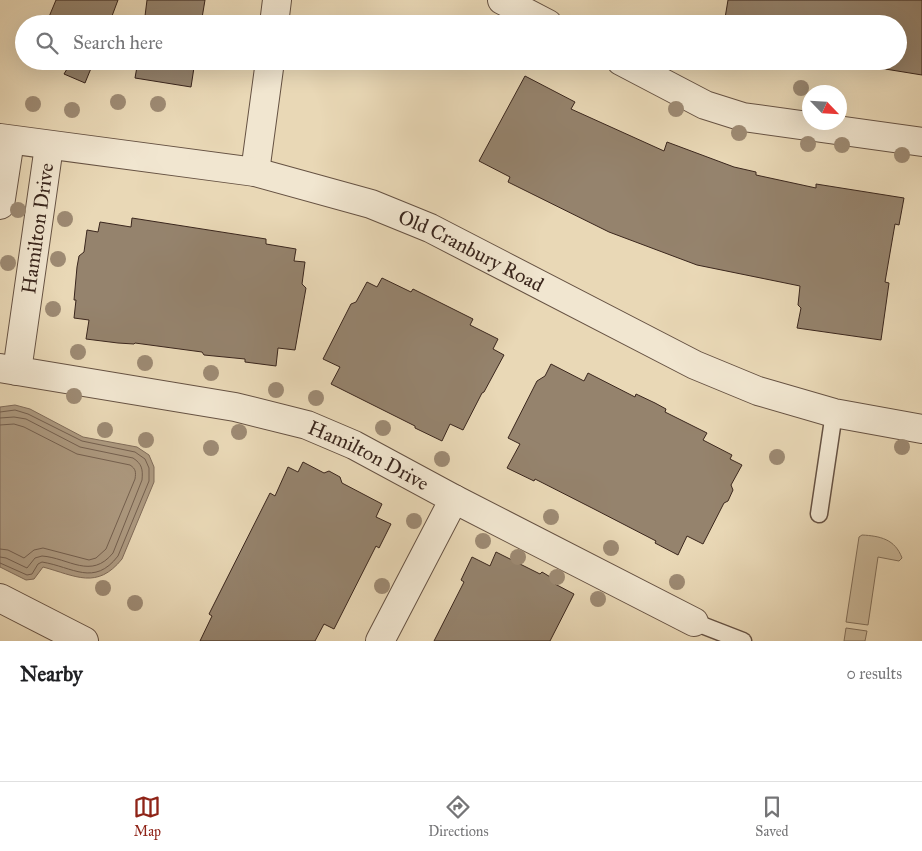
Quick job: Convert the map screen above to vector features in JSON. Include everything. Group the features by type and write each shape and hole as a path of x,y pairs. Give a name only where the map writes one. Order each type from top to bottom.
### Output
{"street":[{"path":"275,15 277,0"},
{"path":"502,0 531,15"},
{"path":"255,172 269,70"},
{"path":"638,70 705,105 743,117 922,142"},
{"name":"Old Cranbury Road","path":"5,139 255,172 371,204 430,228 694,365 758,391 834,413 922,428"},
{"name":"Hamilton Drive","path":"0,205 5,139"},
{"name":"Hamilton Drive","path":"49,146 8,370 235,407 307,425 354,445 454,499 694,622"},
{"path":"380,641 454,499"},
{"path":"0,598 84,641"}],"lane":[{"path":"819,514 834,413"},
{"path":"694,622 743,641"}],"shaded area":[{"path":"862,535 875,536 886,540 895,547 902,558 899,561 878,557 868,625 846,622 859,537"},
{"path":"846,628 867,631 865,641 844,641"}],"water":[{"path":"15,405 30,409 83,437 137,447 149,455 154,467 154,482 122,559 104,575 95,578 76,577 43,567 34,579 26,580 0,567 0,407"}],"building":[{"path":"56,0 118,0 112,15 50,15"},
{"path":"147,0 205,0 202,15 145,15"},
{"path":"728,0 922,0 922,75 891,70 907,70 907,15 726,15"},
{"path":"66,70 90,70 85,83 64,74"},
{"path":"136,70 194,70 191,87 135,78"},
{"path":"525,76 575,102 571,109 664,151 667,142 734,167 756,172 756,175 816,188 816,184 904,198 899,225 895,224 885,282 889,283 881,340 797,328 801,308 798,305 800,286 697,265 609,232 508,182 510,177 479,161"},
{"path":"132,218 266,239 266,244 296,249 294,261 305,262 302,284 306,288 295,350 278,348 276,366 245,362 245,359 204,355 202,352 86,339 89,320 74,318 76,300 74,300 79,256 84,252 87,230 98,232 100,222 131,227"},
{"path":"382,278 411,292 413,289 473,319 470,325 498,339 493,349 504,355 463,430 450,424 442,441 331,384 340,367 323,359 351,304 356,302 367,282 377,287"},
{"path":"551,364 584,381 588,373 635,397 636,394 655,403 666,409 665,412 707,433 703,440 732,455 730,459 742,465 731,485 733,490 728,501 724,503 703,544 687,536 678,555 655,543 656,541 594,509 535,479 534,481 507,468 520,444 508,438 537,381 545,376"},
{"path":"303,462 324,473 329,471 340,477 342,483 382,504 376,517 391,524 379,548 376,546 334,629 324,624 315,641 200,641 212,616 209,614 270,493 275,496 288,467 298,472"},
{"path":"496,552 540,574 542,572 552,578 555,584 574,594 550,641 434,641 464,582 461,580 472,557 490,566"}]}
